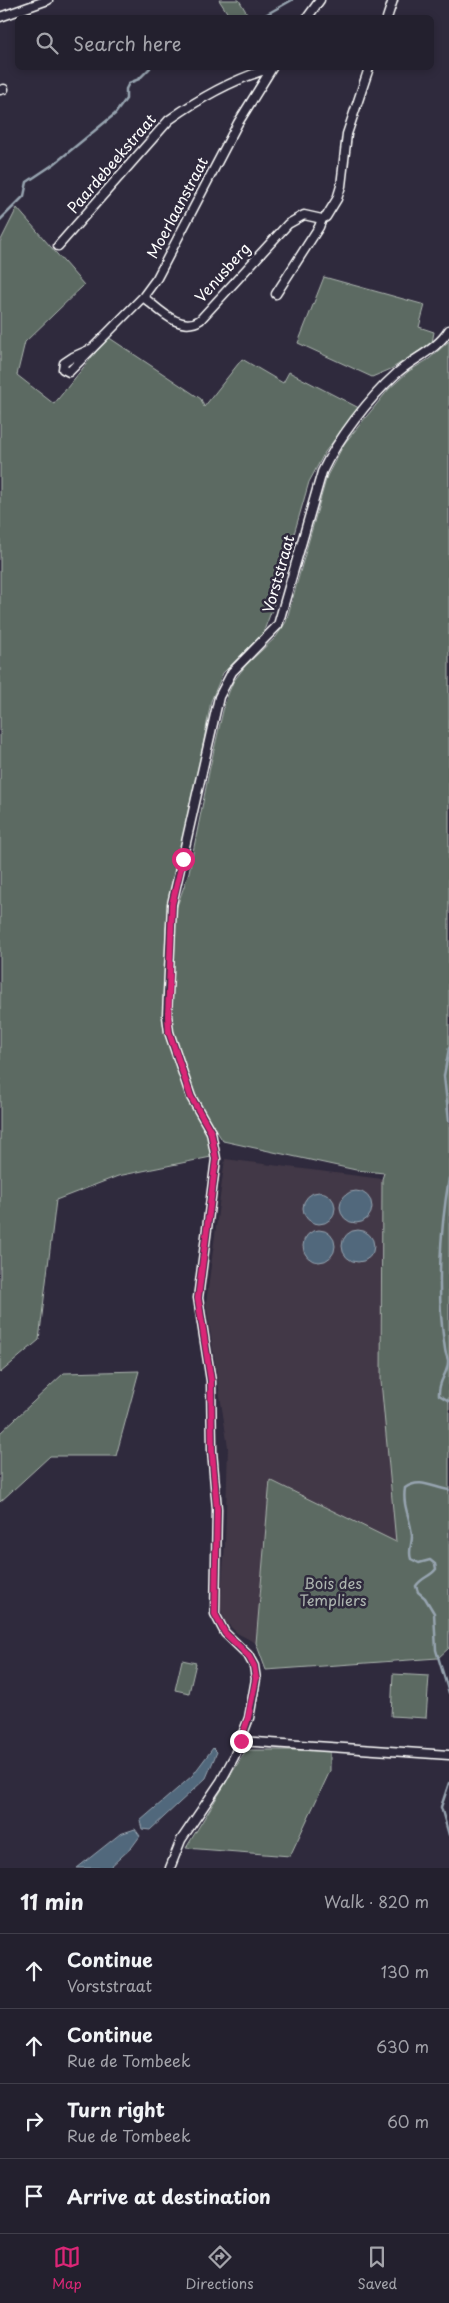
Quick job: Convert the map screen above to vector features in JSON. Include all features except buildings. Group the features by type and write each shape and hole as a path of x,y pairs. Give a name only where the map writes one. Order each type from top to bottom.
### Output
{"street":[{"path":"0,17 27,3 48,0"},
{"path":"309,15 320,0"},
{"path":"388,15 393,0"},
{"name":"Paardebeekstraat","path":"58,246 169,120 184,109 249,74 264,70"},
{"name":"Moerlaanstraat","path":"91,349 142,297 157,278 238,123 271,70"},
{"path":"276,294 319,227 322,219 326,217 337,199 341,186 348,134 368,70"},
{"name":"Venusberg","path":"142,297 174,320 187,325 194,324 200,320 288,224 304,215 322,219"},
{"name":"Vorststraat","path":"170,1868 181,1840 221,1782 241,1741 256,1679 254,1666 248,1655 225,1633 215,1614 217,1509 212,1451 211,1381 198,1298 216,1159 211,1132 191,1097 169,1032 168,1001 172,904 218,697 232,672 278,625 322,472 329,457 385,384 398,372 436,346 449,330"},
{"path":"241,1741 449,1755"}],"shaded area":[{"path":"225,1159 382,1179 381,1381 396,1542 270,1480 256,1643 237,1633 225,1621 220,1607 225,1546 228,1447 206,1304"}],"green space":[{"path":"219,0 239,0 248,15 229,15"},
{"name":"Bois des Templiers","path":"17,208 84,285 25,342 17,375 54,404 108,337 201,399 204,407 242,359 283,383 289,372 359,408 325,452 309,482 273,607 263,633 223,673 211,701 190,817 166,928 165,1018 173,1034 171,1011 176,909 189,872 225,702 233,682 246,665 276,637 286,622 327,476 344,444 389,389 409,371 429,359 449,341 449,1648 438,1658 266,1670 256,1643 270,1480 396,1542 381,1381 382,1179 384,1173 356,1170 223,1141 199,1104 206,1120 211,1157 118,1176 56,1200 39,1340 0,1373 0,242"},
{"path":"324,277 425,305 419,327 434,332 432,343 391,369 372,377 298,343"},
{"path":"139,1371 116,1456 50,1456 0,1502 0,1433 64,1373"},
{"path":"182,1660 196,1663 189,1693 175,1690"},
{"path":"393,1674 429,1676 426,1718 391,1716"},
{"path":"246,1750 330,1750 330,1771 290,1856 186,1848"}],"water":[{"path":"356,1191 362,1192 367,1196 371,1201 371,1213 367,1218 362,1222 356,1223 350,1222 345,1218 341,1213 340,1207 341,1201 345,1196 350,1192"},
{"path":"319,1192 325,1193 330,1197 334,1202 334,1214 330,1219 325,1223 319,1224 313,1223 308,1219 304,1214 303,1208 304,1202 308,1197 313,1193"},
{"path":"319,1230 325,1231 330,1235 334,1240 334,1252 330,1257 325,1261 319,1262 313,1261 308,1257 304,1252 303,1246 304,1240 308,1235 313,1231"},
{"path":"358,1230 364,1231 369,1235 373,1240 373,1252 369,1257 364,1261 358,1262 352,1261 347,1257 343,1252 342,1246 343,1240 347,1235 352,1231"},
{"path":"213,1748 217,1752 206,1778 150,1830 142,1829 140,1821 192,1776"},
{"path":"135,1829 140,1836 132,1847 109,1868 77,1868 120,1834"}],"waterway":[{"path":"265,15 292,0"},
{"path":"0,220 24,196 27,182 54,164 115,114 126,99 126,89 129,83 139,79 148,70"},
{"path":"449,1048 444,1076 449,1121"},
{"path":"449,1178 443,1219 440,1263 442,1328 448,1365 439,1389 439,1395 449,1401"},
{"path":"449,1490 416,1483 405,1488 404,1495 412,1536 411,1559 419,1563 430,1560 435,1564 436,1569 416,1586 418,1592 425,1598 434,1613 436,1650 449,1693"},
{"path":"449,1783 441,1807 449,1835"}],"route":[{"path":"183,859 172,904 168,1001 169,1032 191,1097 211,1132 216,1159 198,1298 199,1315 211,1381 212,1451 217,1509 215,1614 225,1633 248,1655 254,1666 256,1679 253,1699 241,1741"}]}
